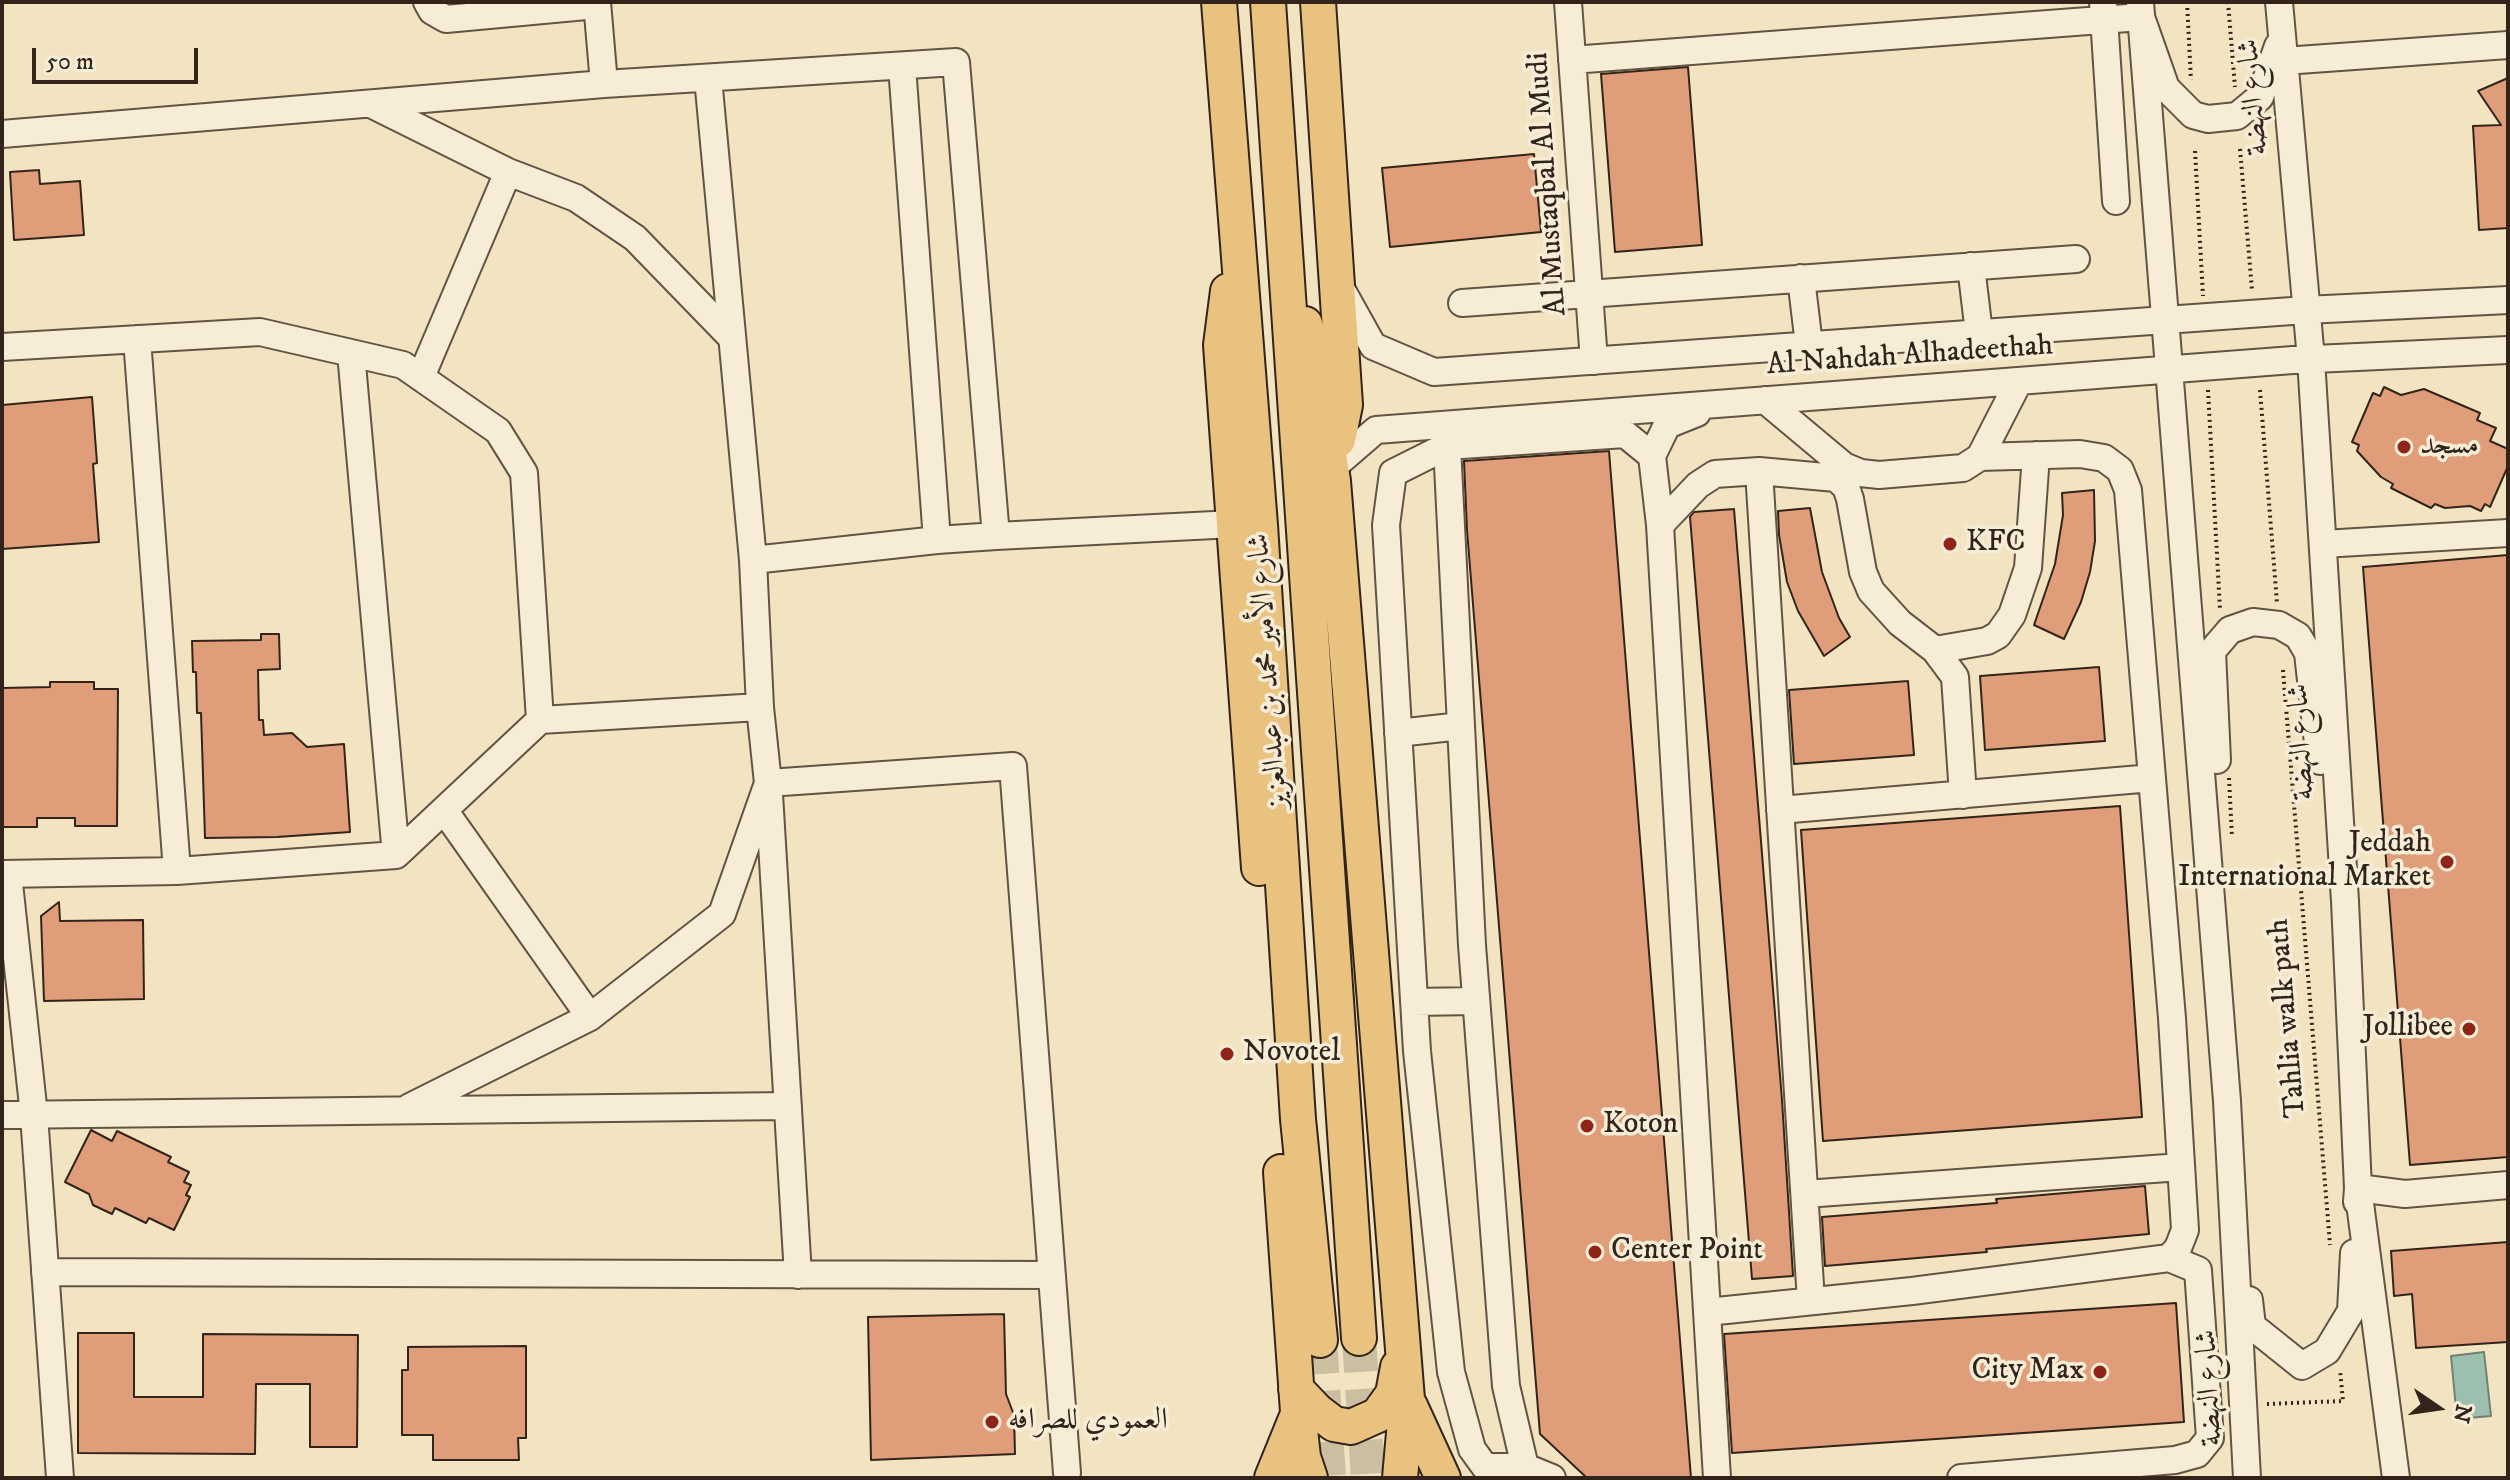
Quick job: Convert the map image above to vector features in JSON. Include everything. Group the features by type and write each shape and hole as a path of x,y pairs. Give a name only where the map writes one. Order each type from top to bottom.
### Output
{"main road":[{"name":"شارع الأمير محمد بن عبدالعزيز","path":"1219,2 1260,525 1298,1119 1320,1340"},
{"name":"شارع الأمير محمد بن عبدالعزيز","path":"1268,2 1359,1338"},
{"path":"1318,2 1345,405 1332,468"},
{"path":"1282,226 1318,382 1332,468 1407,1399 1400,1478"},
{"path":"1237,229 1221,345 1297,1400 1303,1457 1310,1478"},
{"path":"1297,1400 1334,1424 1351,1427 1378,1415 1393,1394 1402,1345"},
{"path":"1407,1399 1443,1478"},
{"path":"1272,1478 1297,1400"}],"street":[{"path":"427,2 432,11 446,19 597,4 604,84"},
{"name":"Al Mustaqbal Al Mudi","path":"1568,2 1594,361"},
{"name":"شارع النهضة","path":"2279,2 2297,311 2311,359 2345,901 2358,1188 2396,1478"},
{"path":"1572,60 2140,9 2166,88 2193,115 2208,119 2237,116 2260,97 2281,34"},
{"name":"شارع النهضة","path":"2140,9 2186,315 2169,370 2227,1101 2247,1478"},
{"path":"2103,11 2116,201"},
{"path":"2284,61 2508,45"},
{"path":"2,134 604,84 956,62 996,536"},
{"path":"902,66 937,540"},
{"path":"708,78 753,560 798,1275"},
{"path":"369,103 508,172 576,198 635,238 732,338"},
{"path":"421,377 508,172"},
{"path":"1462,303 2076,259"},
{"path":"1971,266 1979,333"},
{"name":"Al Nahdah Alhadeethah","path":"1335,277 1373,346 1434,372 2186,315 2297,311"},
{"path":"1801,278 1809,345"},
{"path":"2297,311 2508,300"},
{"path":"2,347 260,332 403,365 421,377 498,431 524,473 540,720"},
{"path":"137,339 177,871"},
{"name":"Al Nahdah Alhadeethah","path":"1332,468 1376,430 2311,359 2508,350"},
{"path":"351,353 396,855"},
{"path":"1660,525 1698,485 1715,474 1759,471 1879,475 1963,468 1980,457 2019,381"},
{"path":"1765,400 1840,472 1850,499 1863,572 1871,591 1900,623 1935,650 1955,677 1963,795"},
{"path":"1717,1478 1660,525 1652,456 1667,425 1719,404"},
{"path":"1552,1478 1525,1467 1485,1467 1472,1449 1451,1372 1414,1002 1386,525 1393,473 1447,446 1559,436 1625,434 1652,456"},
{"path":"1447,446 1476,1001 1506,1386 1525,1467"},
{"path":"1980,457 2080,454 2104,458 2120,470 2128,490 2185,1230 2178,1248 2169,1258"},
{"path":"1935,650 1987,641 1998,635 2012,615 2028,568 2036,455"},
{"path":"1759,471 1811,1301"},
{"path":"753,560 937,540 1234,524"},
{"path":"2323,544 2508,533"},
{"path":"2213,913 2219,800 2212,651 2230,630 2253,622 2279,625 2298,636 2308,653 2329,851 2345,901"},
{"path":"60,1478 34,1115 5,874 177,871 396,855 540,720 760,707"},
{"path":"1398,733 1461,726"},
{"path":"768,783 1013,766 1067,1473"},
{"path":"1780,810 2152,778"},
{"path":"402,1111 590,1017 722,914 768,783"},
{"path":"444,810 590,1017"},
{"path":"1414,1002 1476,1001"},
{"path":"2227,1101 2240,1185 2252,1326 2302,1366 2327,1351 2351,1311 2358,1188 2405,1194 2508,1185"},
{"path":"2,1115 788,1106"},
{"path":"1805,1194 2181,1167"},
{"path":"1707,1312 2169,1258 2198,1270 2210,1438 2197,1454 2175,1460 1961,1478"},
{"path":"45,1272 1052,1275"}],"path":[{"path":"2187,2 2192,84"},
{"path":"2228,2 2235,96"},
{"path":"2240,149 2252,296"},
{"path":"2186,315 2195,151"},
{"path":"2208,390 2221,625"},
{"path":"2260,390 2278,617"},
{"name":"Tahlia walk path","path":"2283,670 2331,1252"},
{"path":"2263,1404 2343,1401 2340,1360"}],"shaded area":[{"path":"2484,1352 2491,1416 2457,1419 2451,1356"}],"building":[{"path":"1688,67 1702,245 1615,252 1601,74"},
{"path":"2508,78 2508,228 2479,230 2473,126 2501,125 2478,91"},
{"path":"1534,154 1541,232 1390,247 1382,168"},
{"path":"39,170 40,184 80,181 84,235 14,240 10,172"},
{"path":"2384,387 2401,395 2424,389 2480,413 2477,420 2496,428 2490,441 2508,449 2508,466 2490,507 2485,504 2481,511 2470,506 2445,508 2435,504 2431,508 2391,488 2393,484 2381,477 2357,451 2359,445 2352,442 2373,393 2380,396"},
{"path":"92,397 99,542 2,549 2,405"},
{"path":"1609,451 1691,1478 1587,1478 1540,1434 1467,530 1464,461"},
{"path":"2094,490 2095,541 2090,572 2081,602 2064,639 2034,625 2055,564 2063,515 2062,493"},
{"path":"1810,508 1822,572 1839,618 1850,637 1824,656 1798,611 1787,582 1779,535 1778,511"},
{"path":"1734,509 1782,1100 1793,1276 1752,1279 1690,517 1694,512"},
{"name":"Jeddah International Market","path":"2508,555 2508,1157 2410,1165 2363,567"},
{"path":"261,634 279,634 280,669 258,670 259,720 263,720 264,735 292,733 307,747 344,744 350,832 205,838 201,713 197,713 192,641 261,640"},
{"path":"2099,667 2105,741 1985,750 1980,676"},
{"path":"1908,681 1914,755 1794,764 1789,690"},
{"path":"50,682 94,682 94,689 118,689 117,826 75,826 75,818 37,818 37,827 2,827 2,688 50,687"},
{"path":"2120,806 2142,1117 1823,1141 1801,830"},
{"path":"59,902 60,921 143,920 144,999 44,1001 41,916"},
{"path":"91,1130 112,1141 117,1131 171,1157 168,1162 189,1172 184,1182 191,1185 186,1195 190,1197 174,1230 149,1218 146,1223 115,1208 112,1214 93,1205 89,1194 65,1182"},
{"path":"2145,1186 2149,1234 1825,1266 1822,1217 1997,1203 1996,1199"},
{"path":"2508,1242 2508,1342 2416,1348 2412,1294 2394,1296 2391,1251"},
{"path":"2176,1303 2184,1422 1732,1453 1724,1334"},
{"path":"1004,1314 1006,1394 1014,1415 1015,1454 871,1460 868,1317"},
{"path":"78,1333 134,1333 134,1397 203,1397 203,1334 358,1335 357,1447 310,1447 310,1384 256,1384 255,1454 78,1453"},
{"path":"526,1346 526,1438 518,1438 519,1460 433,1460 433,1435 402,1435 402,1370 408,1370 408,1347"}],"tunnel":[{"path":"1359,1338 1368,1478"},
{"path":"1320,1340 1329,1478"}],"place":[{"name":"مسجد","path":"2404,447"},
{"name":"KFC","path":"1950,544"},
{"name":"Jeddah International Market","path":"2447,862"},
{"name":"Jollibee","path":"2469,1029"},
{"name":"Novotel","path":"1227,1054"},
{"name":"Koton","path":"1587,1126"},
{"name":"Center Point","path":"1595,1252"},
{"name":"City Max","path":"2100,1372"},
{"name":"العمودي للصرافه","path":"992,1422"}]}
